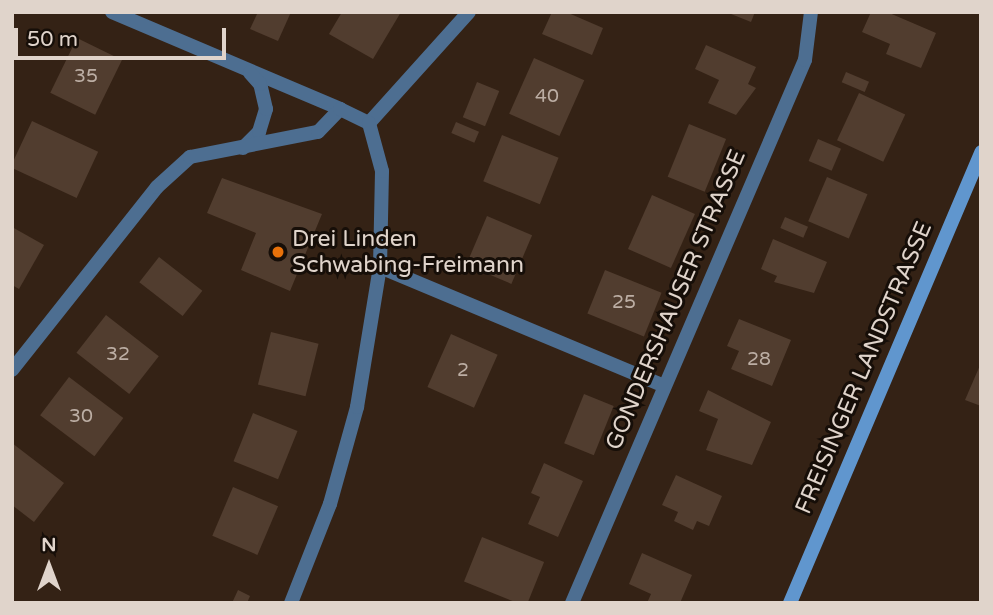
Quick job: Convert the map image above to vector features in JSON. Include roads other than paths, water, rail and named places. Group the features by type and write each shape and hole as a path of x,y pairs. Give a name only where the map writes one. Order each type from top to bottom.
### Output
{"main road":[{"name":"FREISINGER LANDSTRASSE","path":"790,603 981,152"}],"street":[{"path":"112,12 369,123 382,171 380,267 357,407 330,504 291,603"},
{"path":"369,123 469,12"},
{"name":"GONDERSHAUSER STRASSE","path":"572,603 662,385 806,60 811,12"},
{"path":"243,148 259,132 266,109 260,84 246,70"},
{"path":"12,370 158,187 190,157 318,132 340,109"},
{"path":"380,267 662,385"}],"place":[{"name":"Drei Linden Schwabing-Freimann","path":"278,252"}]}
